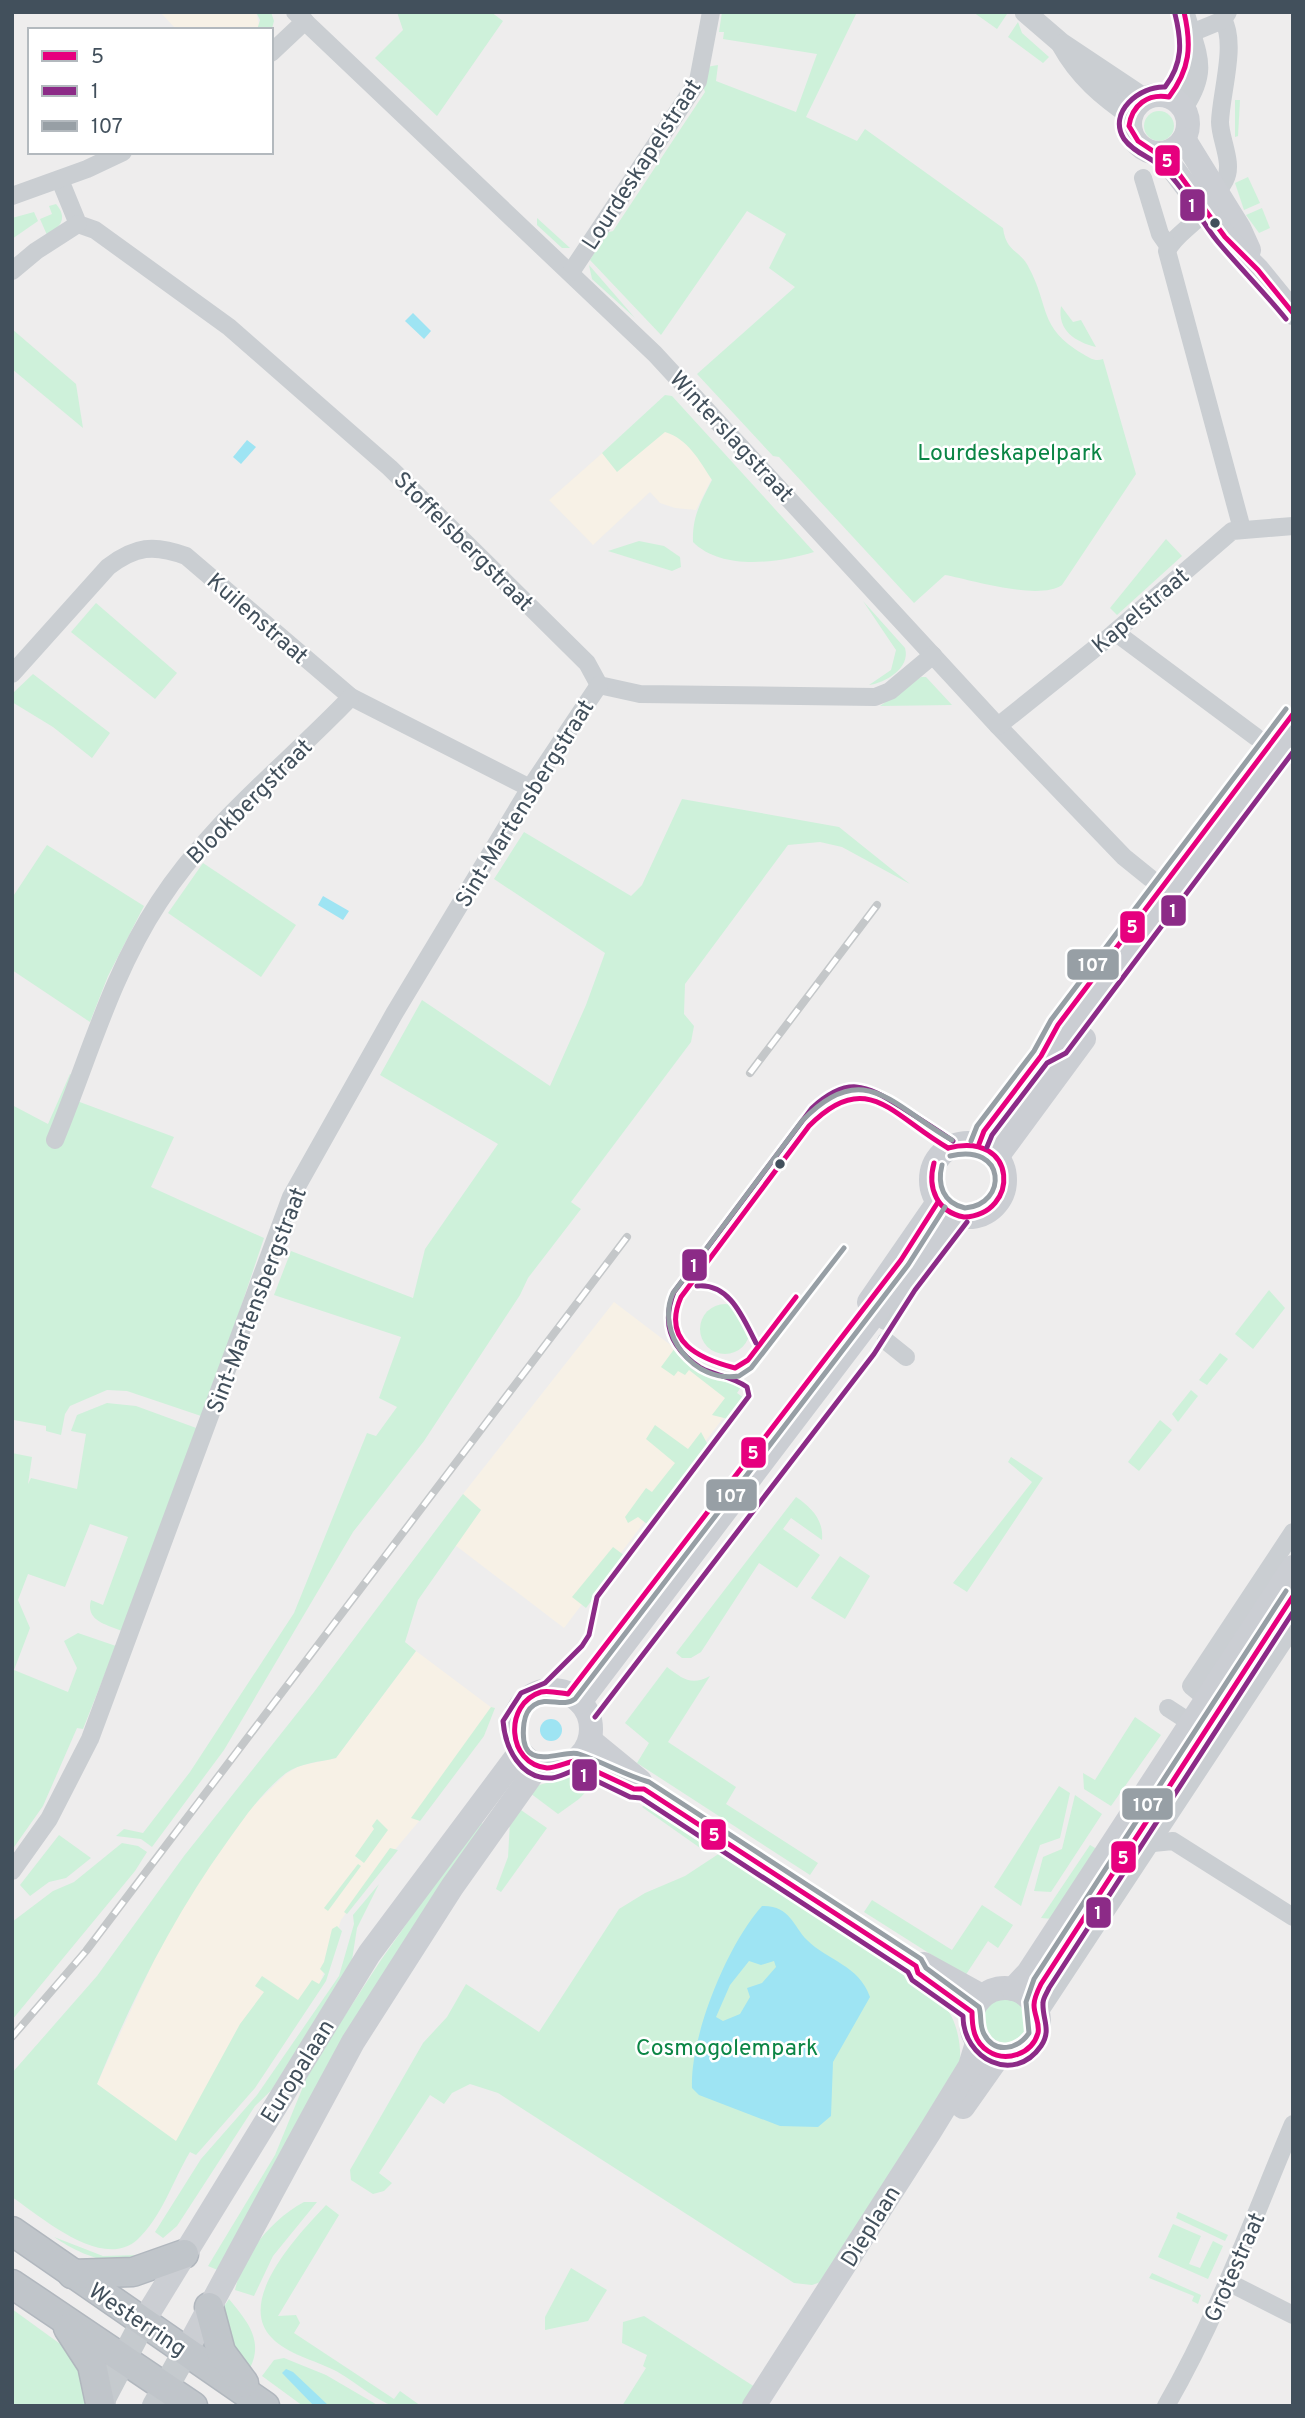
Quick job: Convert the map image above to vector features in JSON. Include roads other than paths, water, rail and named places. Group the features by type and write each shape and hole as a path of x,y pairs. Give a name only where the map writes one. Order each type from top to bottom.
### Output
{"highway":[{"name":"Westerring","path":"12,2231 260,2403"},
{"path":"72,2274 133,2272 184,2254"},
{"name":"Westerring","path":"12,2284 123,2360 160,2397 193,2406"},
{"path":"209,2307 221,2352 260,2403"},
{"path":"64,2320 92,2365 100,2404"}],"main road":[{"path":"1161,153 1170,151 1184,139 1188,129 1157,105 1130,127 1140,146 1161,153 1210,199"},
{"path":"1184,139 1225,237 1258,270 1293,313"},
{"path":"574,1698 889,1295 908,1285 961,1217 985,1212 1000,1197 1004,1176 995,1146 984,1131 1041,1056 1059,1048 1293,737"},
{"path":"995,1146 1293,761"},
{"path":"961,1217 938,1202 930,1181 934,1163 951,1146 995,1146"},
{"path":"574,1698 901,1260 938,1202"},
{"path":"1013,1989 1028,1973 1191,1723 1199,1693 1293,1567"},
{"path":"1036,2009 1013,1989 997,1989 977,2004 971,2028 977,2043 987,2052 999,2056 1009,2057 1027,2048 1039,2029 1036,2009 1041,1984 1293,1596"},
{"path":"542,1692 574,1698 587,1713 590,1740 575,1761 563,1767 529,1759 512,1722 521,1705 542,1692"},
{"path":"590,1740 640,1781 643,1789"},
{"name":"Europalaan","path":"100,2404 143,2322 369,1954 529,1759"},
{"name":"Europalaan","path":"160,2397 313,2112 396,1970 529,1759"},
{"path":"575,1761 634,1789 643,1789 916,1966 924,1964 977,2004"},
{"name":"Dieplaan","path":"754,2406 929,2133 970,2066 977,2043"},
{"name":"Dieplaan","path":"772,2406 976,2087 999,2056"}],"street":[{"name":"Lourdeskapelstraat","path":"571,272 698,81 711,12"},
{"path":"1025,12 1061,43 1157,105 1180,82 1191,40 1184,12"},
{"path":"1169,247 1226,179 1227,164 1220,131 1221,96 1229,49 1226,16 1191,40"},
{"name":"Winterslagstraat","path":"300,17 571,272 725,427 998,726 1124,857 1150,878"},
{"path":"273,51 300,17"},
{"path":"12,196 60,180 118,154"},
{"path":"1143,178 1160,234 1169,247 1169,266 1242,528 1293,526"},
{"path":"12,271 78,223 60,180"},
{"name":"Stoffelsbergstraat","path":"78,223 96,230 229,327 380,460 587,663 599,685"},
{"name":"Kapelstraat","path":"998,726 1115,632 1232,531 1242,528"},
{"name":"Kuilenstraat","path":"12,674 108,567 124,555 163,547 186,556 351,697 530,788"},
{"path":"1115,632 1256,737"},
{"path":"599,685 640,694 875,696 890,691 933,654"},
{"name":"Sint-Martensbergstraat","path":"12,1871 49,1819 90,1739 291,1198 394,1014 530,788 599,685"},
{"name":"Blookbergstraat","path":"55,1140 111,992 131,949 159,902 218,827 351,697"},
{"path":"1041,1056 1053,1033"},
{"path":"995,1146 1042,1113 1078,1067"},
{"path":"885,1321 908,1285"},
{"path":"886,1341 906,1357"},
{"path":"1199,1693 1293,1532"},
{"path":"1036,2009 1153,1843 1293,1627"},
{"path":"1168,1708 1191,1723"},
{"path":"1153,1843 1173,1841 1293,1917"},
{"name":"Grotestraat","path":"1166,2406 1192,2361 1228,2282 1293,2124"},
{"path":"1228,2282 1293,2315"}],"water":[{"path":"413,313 431,331 424,339 405,321"},
{"path":"247,440 256,447 241,464 233,457"},
{"path":"323,896 349,911 343,920 318,905"},
{"path":"551,1719 559,1722 562,1730 559,1738 551,1741 543,1738 540,1730 543,1722"},
{"path":"762,1906 779,1909 790,1917 815,1947 851,1970 865,1986 870,1997 833,2062 831,2116 818,2127 780,2126 699,2095 692,2088 697,2043 704,2018 724,1967","holes":["749,1961 761,1965 774,1961 776,1967 762,1983 747,1988 750,1997 740,2014 723,2021 716,2017 730,1985"]},
{"path":"286,2369 293,2372 329,2406 314,2406 282,2373"}],"railway":[{"path":"750,1073 877,905"},
{"path":"12,2037 86,1951 627,1237"}],"park label":[{"name":"Lourdeskapelpark","path":"1010,452"},
{"name":"Cosmogolempark","path":"727,2047"}]}
